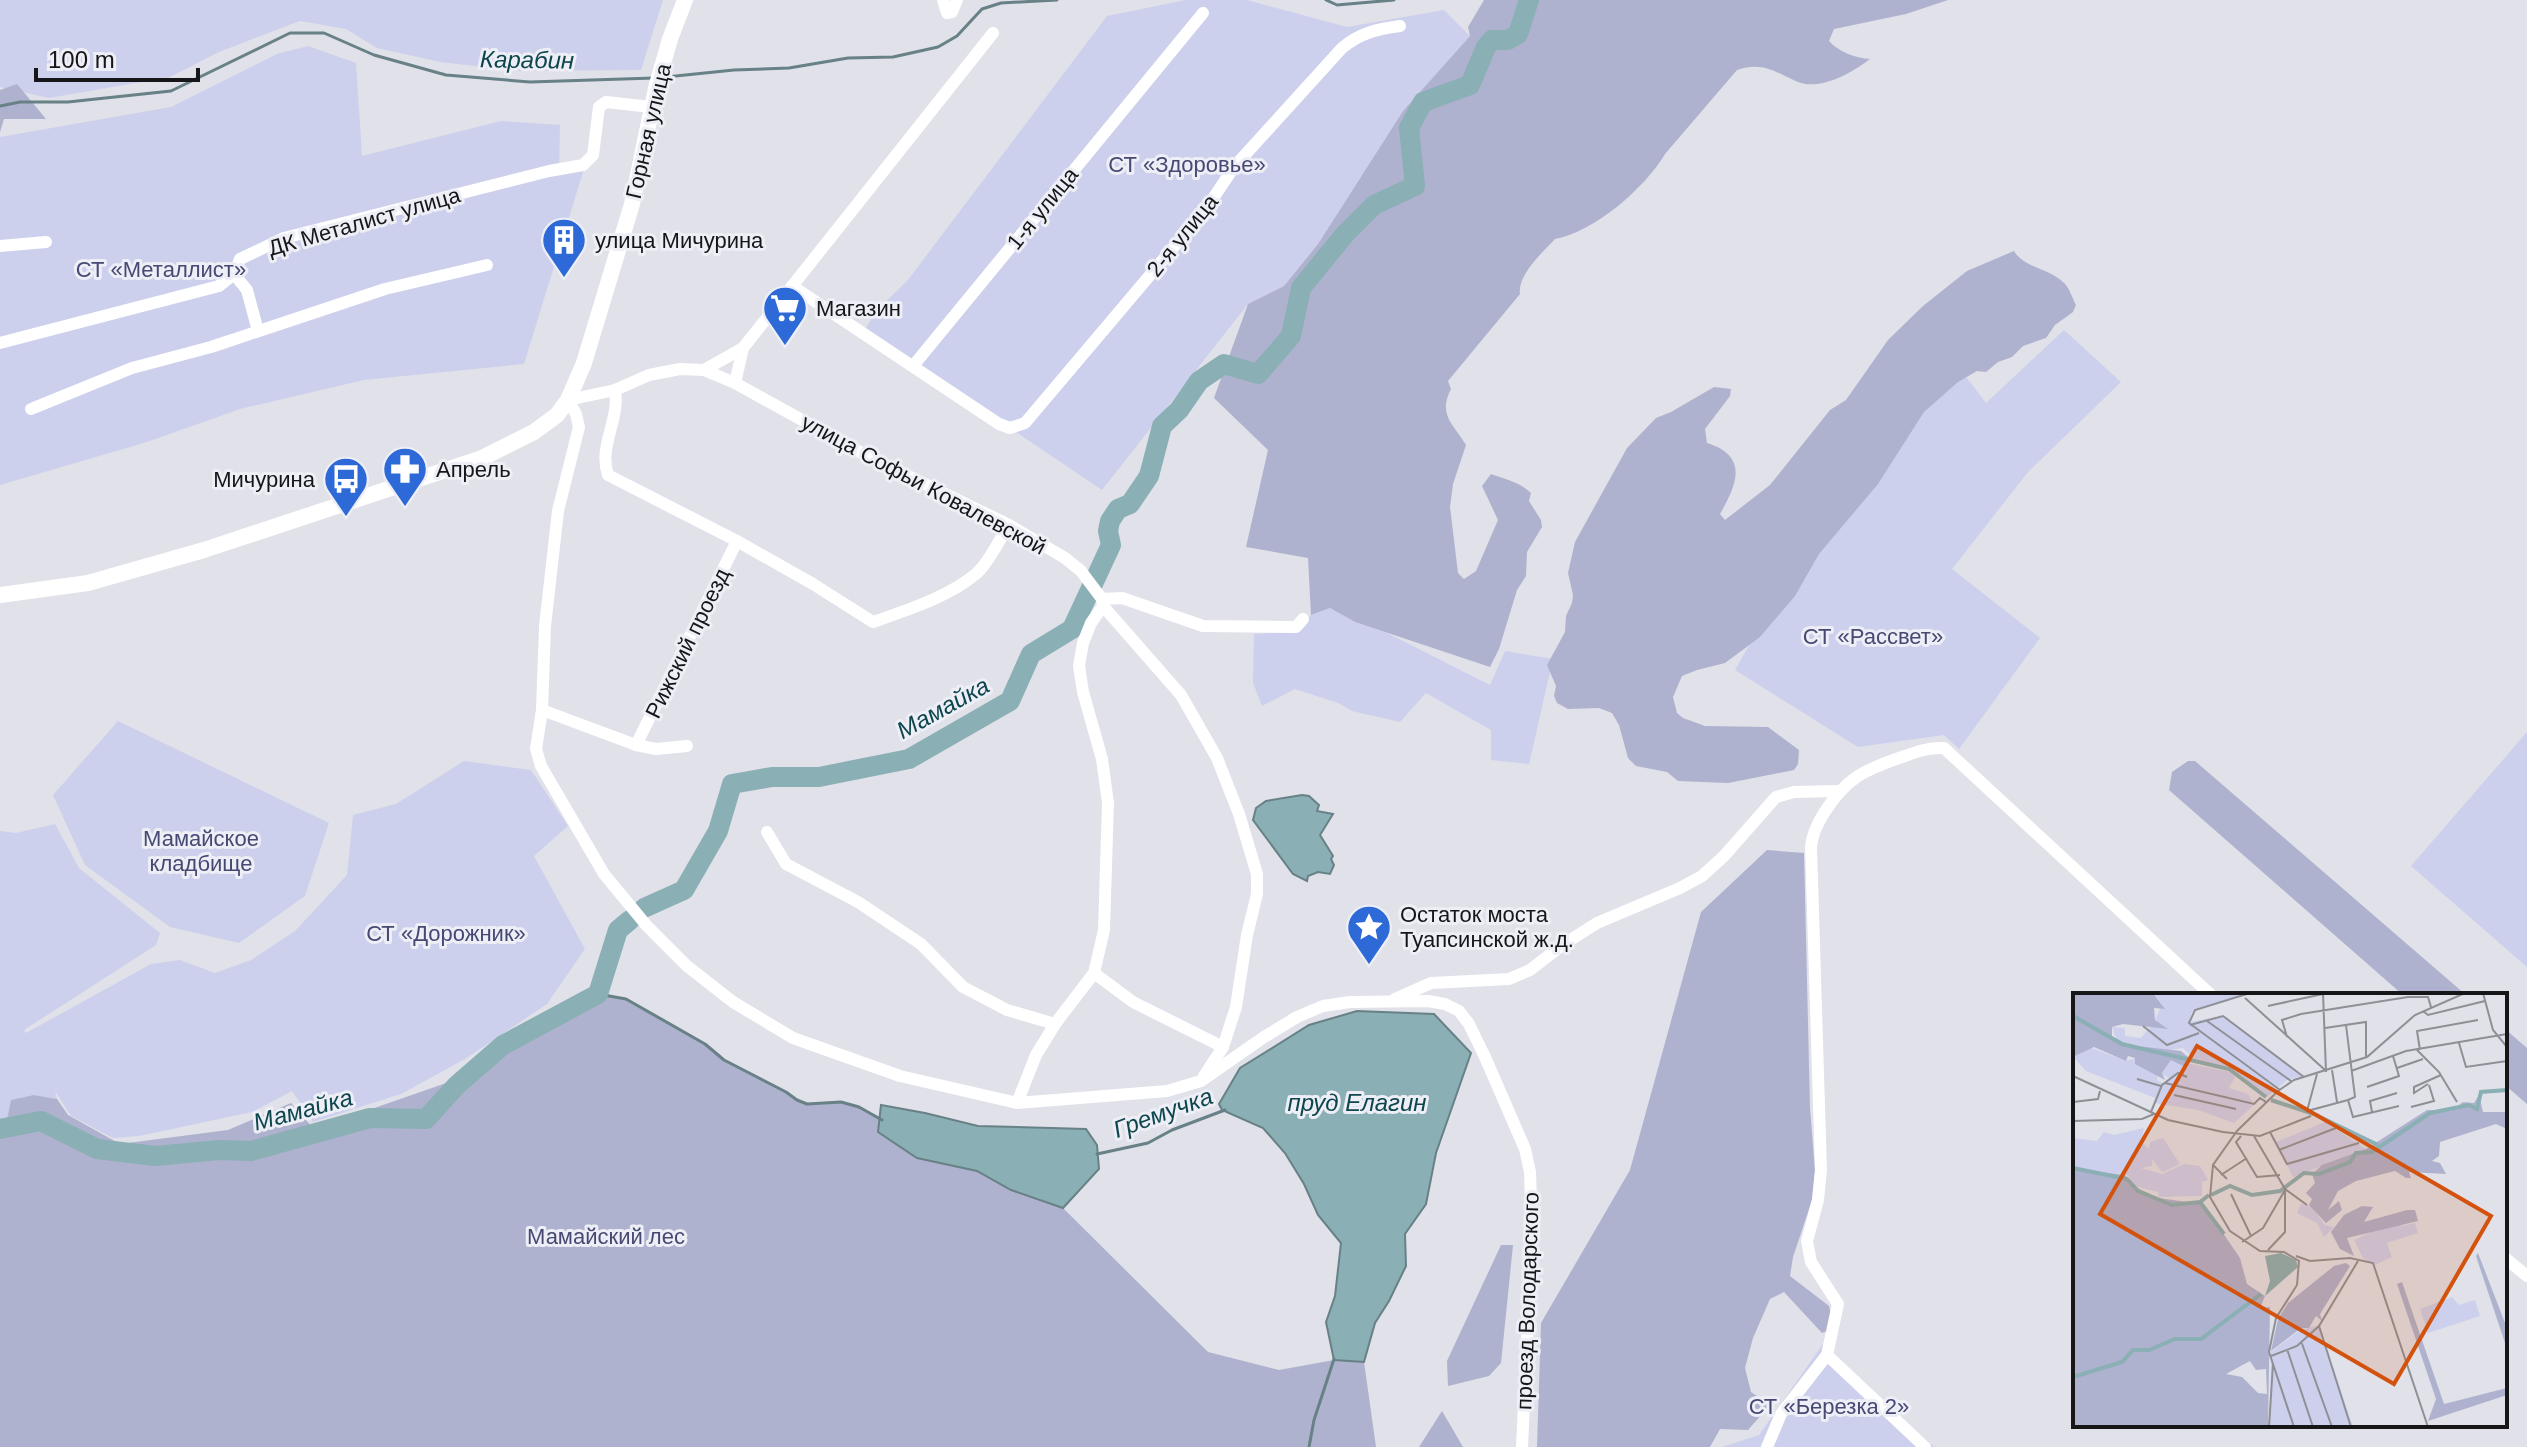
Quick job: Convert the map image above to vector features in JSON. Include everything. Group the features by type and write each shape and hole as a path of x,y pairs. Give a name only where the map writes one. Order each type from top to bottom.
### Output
{"street":[{"name":"Горная улица","path":"568,400 584,363 632,204 651,107 670,39 685,0"},
{"path":"943,0 947,13 952,12 957,0"},
{"name":"1-я улица","path":"913,366 1203,13"},
{"name":"2-я улица","path":"913,366 1010,428 1025,423 1206,209 1234,167 1342,48 1355,37 1377,29 1400,26"},
{"path":"0,595 101,580 204,550 463,465 534,432 557,415 568,400 615,390 649,375 680,369 704,370 743,348 993,33"},
{"name":"ДК Металист улица","path":"0,343 219,286 234,274 240,259 284,238 583,165 593,155 599,107 602,104 651,107"},
{"path":"0,246 46,242"},
{"path":"31,409 132,368 211,347 385,289 487,265"},
{"path":"234,274 247,290 258,331"},
{"path":"792,286 913,366"},
{"path":"735,383 743,348"},
{"name":"улица Софьи Ковалевской","path":"704,370 735,383 867,456 1009,525 1065,558 1081,571 1181,695 1217,758 1239,814 1257,874 1257,894 1236,1007 1223,1047 1201,1081"},
{"name":"Рижский проезд","path":"615,390 618,407 603,457 608,475 737,541 873,622 919,605 978,572 1009,525"},
{"name":"проезд Володарского","path":"568,400 579,427 558,511 536,749 541,766 604,874 647,926 687,966 733,1002 793,1038 900,1076 1017,1103 1167,1091 1201,1081 1297,1017 1323,1006 1350,1002 1428,1001 1459,1011 1480,1046 1525,1149 1530,1172 1532,1234 1522,1447"},
{"name":"Рижский проезд","path":"636,745 737,541"},
{"path":"1017,1103 1036,1055 1094,973 1104,930 1108,803 1102,759 1079,666 1083,643 1101,599 1122,598 1203,626 1296,627 1303,619"},
{"path":"542,710 636,745 656,749 687,746"},
{"path":"1767,1447 1781,1414 1827,1355 1838,1304 1811,1262 1807,1241 1818,1200 1821,1170 1811,847 1817,825 1838,791 1852,778 1883,763 1932,747 1944,748 2209,993"},
{"path":"1392,1001 1431,983 1509,979 1530,970 1597,923 1702,876 1776,797 1794,792 1838,791"},
{"path":"767,832 786,864 858,902 921,944 963,987 1007,1010 1055,1024"},
{"path":"1094,973 1133,1002 1223,1047"},
{"path":"2507,1260 2527,1276"},
{"path":"1827,1355 1925,1447"}],"green space":[{"path":"0,0 663,0 641,70 520,71 440,62 377,48 346,29 300,21 219,52 170,77 49,98 0,87"},
{"name":"СТ «Здоровье»","path":"1186,0 1247,0 1347,27 1444,10 1470,36 1403,111 1318,244 1284,286 1248,304 1102,490 865,330 876,311 908,280 1107,16"},
{"path":"1484,0 1948,0 1906,14 1834,29 1829,41 1833,45 1848,54 1870,59 1826,82 1798,82 1762,67 1737,70 1632,194 1602,218 1586,228 1555,239 1544,250 1523,279 1520,294 1448,381 1451,389 1446,412 1466,445 1453,484 1450,507 1458,573 1464,579 1476,571 1498,520 1482,486 1491,474 1517,483 1531,493 1529,501 1541,520 1542,527 1527,552 1526,576 1517,590 1499,649 1490,667 1355,622 1330,608 1311,615 1308,558 1246,547 1268,450 1214,398 1248,304 1284,286 1318,244 1403,111 1470,36 1468,27"},
{"name":"СТ «Металлист»","path":"308,46 356,63 362,156 501,121 560,125 559,173 584,169 524,364 364,380 240,409 147,442 0,485 0,137 171,107 277,54"},
{"path":"17,84 46,119 4,119 0,132 0,90"},
{"path":"2014,251 2024,261 2065,284 2076,305 2073,312 2055,325 2046,338 2023,346 2012,357 1998,362 1986,372 1977,371 1958,382 1924,412 1878,484 1819,554 1795,596 1760,637 1725,663 1682,676 1673,697 1677,713 1705,726 1768,727 1799,750 1798,764 1794,770 1728,783 1678,781 1667,772 1636,766 1628,758 1619,725 1612,713 1599,708 1568,709 1557,703 1554,696 1556,686 1547,665 1565,632 1566,616 1572,603 1568,573 1575,542 1627,448 1656,418 1714,387 1731,389 1730,396 1705,429 1707,443 1729,455 1736,472 1731,492 1720,514 1725,520 1770,485 1830,410 1846,400 1888,340 1923,306 1967,271"},
{"name":"СТ «Рассвет»","path":"2064,330 2121,382 2028,472 1952,569 2040,638 1959,749 1944,735 1858,747 1735,670 1781,589 1955,362 1986,403"},
{"path":"1330,608 1490,685 1505,651 1553,659 1529,764 1491,760 1491,730 1426,693 1400,722 1352,711 1338,703 1295,689 1262,706 1253,683 1254,634 1293,632 1311,615"},
{"name":"Мамайское кладбище","path":"118,721 329,823 305,896 239,943 170,927 85,865 53,795"},
{"path":"2527,732 2527,967 2411,866"},
{"name":"СТ «Дорожник»","path":"464,761 531,770 568,826 534,856 585,949 547,1004 465,1059 401,1094 313,1122 292,1091 252,1112 139,1136 113,1138 71,1116 55,1091 57,1099 34,1095 7,1120 0,1122 0,831 16,833 55,824 79,868 160,933 156,945 24,1030 26,1033 151,964 180,960 215,973 251,960 295,931 347,875 353,815 396,804"},
{"path":"2188,761 2195,761 2464,993 2401,993 2169,790 2172,772"},
{"path":"1767,850 1804,853 1810,1108 1815,1171 1812,1200 1793,1257 1790,1276 1829,1306 1831,1315 1827,1331 1822,1333 1784,1292 1770,1299 1753,1338 1745,1368 1751,1392 1770,1405 1748,1430 1720,1429 1710,1447 1537,1447 1541,1323 1630,1170 1701,912"},
{"name":"Мамайский лес","path":"600,995 626,999 705,1044 724,1060 797,1100 807,1104 841,1102 859,1107 879,1119 878,1133 917,1158 977,1171 1011,1190 1063,1208 1208,1352 1279,1370 1334,1360 1364,1362 1376,1447 0,1447 0,1122 7,1120 11,1100 34,1095 57,1099 68,1115 120,1144 228,1130 291,1103 314,1129 452,1081"},
{"path":"2507,1031 2527,1048 2527,1104 2507,1087"},
{"path":"1501,1245 1513,1245 1501,1363 1489,1376 1448,1386 1447,1361"},
{"name":"СТ «Березка 2»","path":"1823,1344 1934,1447 1722,1447 1759,1435"},
{"path":"1442,1411 1463,1447 1419,1447"}],"water":[{"path":"1309,796 1319,805 1317,811 1333,814 1320,835 1333,856 1334,865 1330,874 1318,872 1308,876 1307,881 1293,874 1253,820 1256,808 1266,801"},
{"name":"пруд Елагин","path":"1357,1011 1434,1014 1471,1053 1436,1153 1426,1204 1405,1234 1406,1266 1375,1323 1364,1362 1334,1360 1326,1322 1335,1296 1341,1243 1318,1215 1285,1153 1263,1128 1222,1110 1219,1104 1240,1068 1309,1025"},
{"path":"881,1105 978,1126 1086,1129 1097,1145 1099,1169 1063,1208 1011,1190 977,1171 917,1158 878,1132"}],"waterway":[{"name":"Карабин","path":"666,77 789,68 848,58 893,57 938,47 957,36 982,9 1001,3 1057,0"},
{"name":"Карабин","path":"1326,0 1337,5 1394,0"},
{"name":"Мамайка","path":"644,908 684,890 718,831 732,784 772,777 819,777 909,759 1010,701 1031,654 1072,629 1111,545 1108,531 1110,521 1118,509 1130,504 1149,476 1162,426 1179,410 1199,381 1224,364 1258,374 1291,336 1301,288 1345,234 1374,205 1415,186 1409,128 1423,102 1470,85 1492,40 1508,40 1518,34 1529,0"},
{"name":"Карабин","path":"0,106 171,91 290,33 324,33 374,55 446,75 530,82 654,78"},
{"name":"Мамайка","path":"0,1129 41,1121 97,1149 155,1156 219,1150 251,1151 370,1118 426,1119 457,1085 503,1045 598,994 618,930 630,920"},
{"name":"Гремучка","path":"598,994 626,999 705,1044 724,1060 797,1100 807,1104 841,1102 859,1107 882,1120"},
{"name":"Гремучка","path":"1097,1154 1148,1143 1172,1130 1225,1110"},
{"name":"Гремучка","path":"1309,1447 1314,1420 1334,1359"}],"place":[{"name":"улица Мичурина","path":"564,279"},
{"name":"Магазин","path":"785,347"},
{"name":"Апрель","path":"405,508"},
{"name":"Мичурина","path":"346,518"},
{"name":"Остаток моста Туапсинской ж.д.","path":"1369,966"}]}
